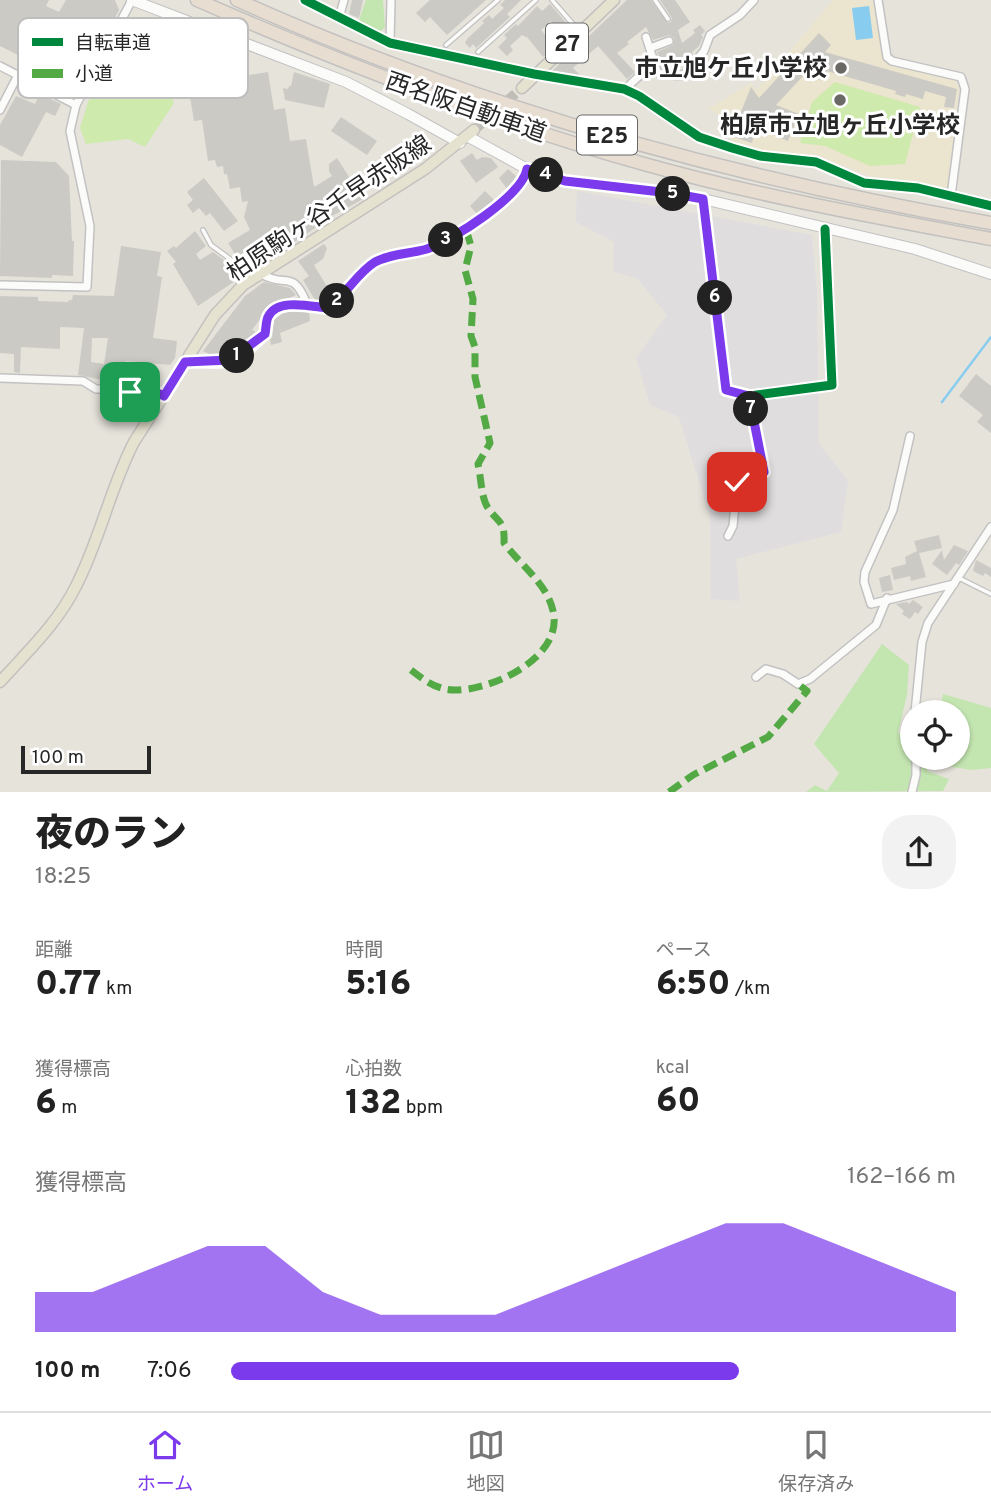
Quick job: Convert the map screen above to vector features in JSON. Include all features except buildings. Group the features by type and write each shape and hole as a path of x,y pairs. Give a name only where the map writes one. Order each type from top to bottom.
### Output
{"highway":[{"name":"西名阪自動車道","path":"197,0 240,18"},
{"name":"西名阪自動車道","path":"237,0 418,74 532,113 754,175 991,223"},
{"name":"西名阪自動車道","path":"248,21 399,85 597,150 746,190 991,239"}],"main road":[{"name":"27","path":"522,88 614,0"},
{"name":"柏原駒ヶ谷千早赤阪線","path":"0,682 57,618 76,587 123,464 185,362 233,293 425,169 467,136"}],"street":[{"path":"122,18 132,0 177,18"},
{"path":"305,0 390,43 534,74 626,89 699,137 732,148 760,156 816,162 864,183 918,188 991,206"},
{"path":"339,18 344,0"},
{"path":"390,43 391,0"},
{"path":"626,89 640,74 657,71 684,75 704,51 710,35 740,15 754,0"},
{"path":"878,0 887,57 892,61 961,77 965,89 951,195"},
{"path":"646,37 657,71"},
{"path":"650,48 670,41"},
{"path":"248,46 346,82 467,136 527,169 565,181 703,199 915,249 991,274"},
{"path":"0,66 18,75 0,110"},
{"path":"62,98 76,105"},
{"path":"0,285 87,287 90,226 70,131 80,98"},
{"path":"185,362 230,360 265,334 268,317 278,308 307,304 328,308 377,261 390,255 429,248 477,223 522,182 527,169"},
{"path":"703,199 726,390 749,396 832,385 825,229"},
{"path":"258,276 294,282 299,286 307,304"},
{"path":"0,378 83,381 96,389 130,392 149,389 164,396"},
{"path":"729,536 733,526 737,482 764,472 749,396"},
{"path":"910,436 892,510 865,572 864,582 871,604 956,581"},
{"path":"916,700 922,642 928,623 991,527"},
{"path":"756,677 766,669 783,674 798,684 810,679 876,625 887,598"},
{"path":"912,792 916,770"}],"lane":[{"path":"446,46 498,0"},
{"path":"478,52 536,0"},
{"path":"552,0 580,31"},
{"path":"655,0 668,19"},
{"path":"203,230 211,245 258,276"},
{"path":"956,581 991,594"}],"shaded area":[{"name":"柏原市立旭ヶ丘小学校","path":"833,0 872,0 875,3 884,62 956,81 959,89 949,188 871,177 819,156 761,151 729,141 735,122 708,109 751,83 756,91"},
{"path":"577,191 812,235 817,292 819,444 848,480 841,532 736,559 740,601 711,599 710,517 679,417 650,405 636,358 667,315 637,278 613,272 614,242 576,222"}],"green space":[{"path":"366,0 383,0 385,27 380,32 358,23"},
{"path":"835,82 920,107 905,164 870,166 825,146 800,143 812,102"},
{"path":"90,98 172,98 174,103 145,147 128,139 86,144 80,128"},
{"path":"882,644 909,665 906,700 900,700 900,770 927,770 949,779 943,791 806,792 815,785 827,791 839,773 814,744"},
{"path":"943,694 964,700 942,700"},
{"path":"970,702 991,708 991,768 971,770"}],"water":[{"path":"869,6 873,38 856,40 852,8"}],"waterway":[{"path":"942,402 991,337"}],"tunnel":[{"path":"474,130 522,88"}],"marked path":[{"path":"411,670 431,684 448,690 469,689 503,679 534,659 545,647 552,633 554,617 552,606 541,586 504,543 502,526 488,508 483,493 478,464 490,443 475,377 475,347 471,336 473,299 465,270 471,246 466,229"},
{"path":"669,792 693,775 768,737 807,691 798,684"}],"cycle path":[{"path":"305,0 390,43 534,74 624,89 639,96 699,137 732,148 760,156 816,162 864,183 918,188 991,206"},
{"path":"185,362 235,359 265,334 268,317 280,307 296,305 329,308 375,262 439,244 485,216 513,192 527,169"},
{"path":"703,199 726,390 749,396 832,385 825,229"}],"place":[{"name":"市立旭ケ丘小学校","path":"841,68"},
{"name":"柏原市立旭ヶ丘小学校","path":"840,100"}],"route":[{"path":"130,392 149,389 164,396 185,362 220,362 241,354 265,334 268,317 278,308 295,304 328,308 377,261 390,255 429,248 477,223 522,182 527,169 565,181 703,199 726,390 749,396 764,472 737,482"}]}
